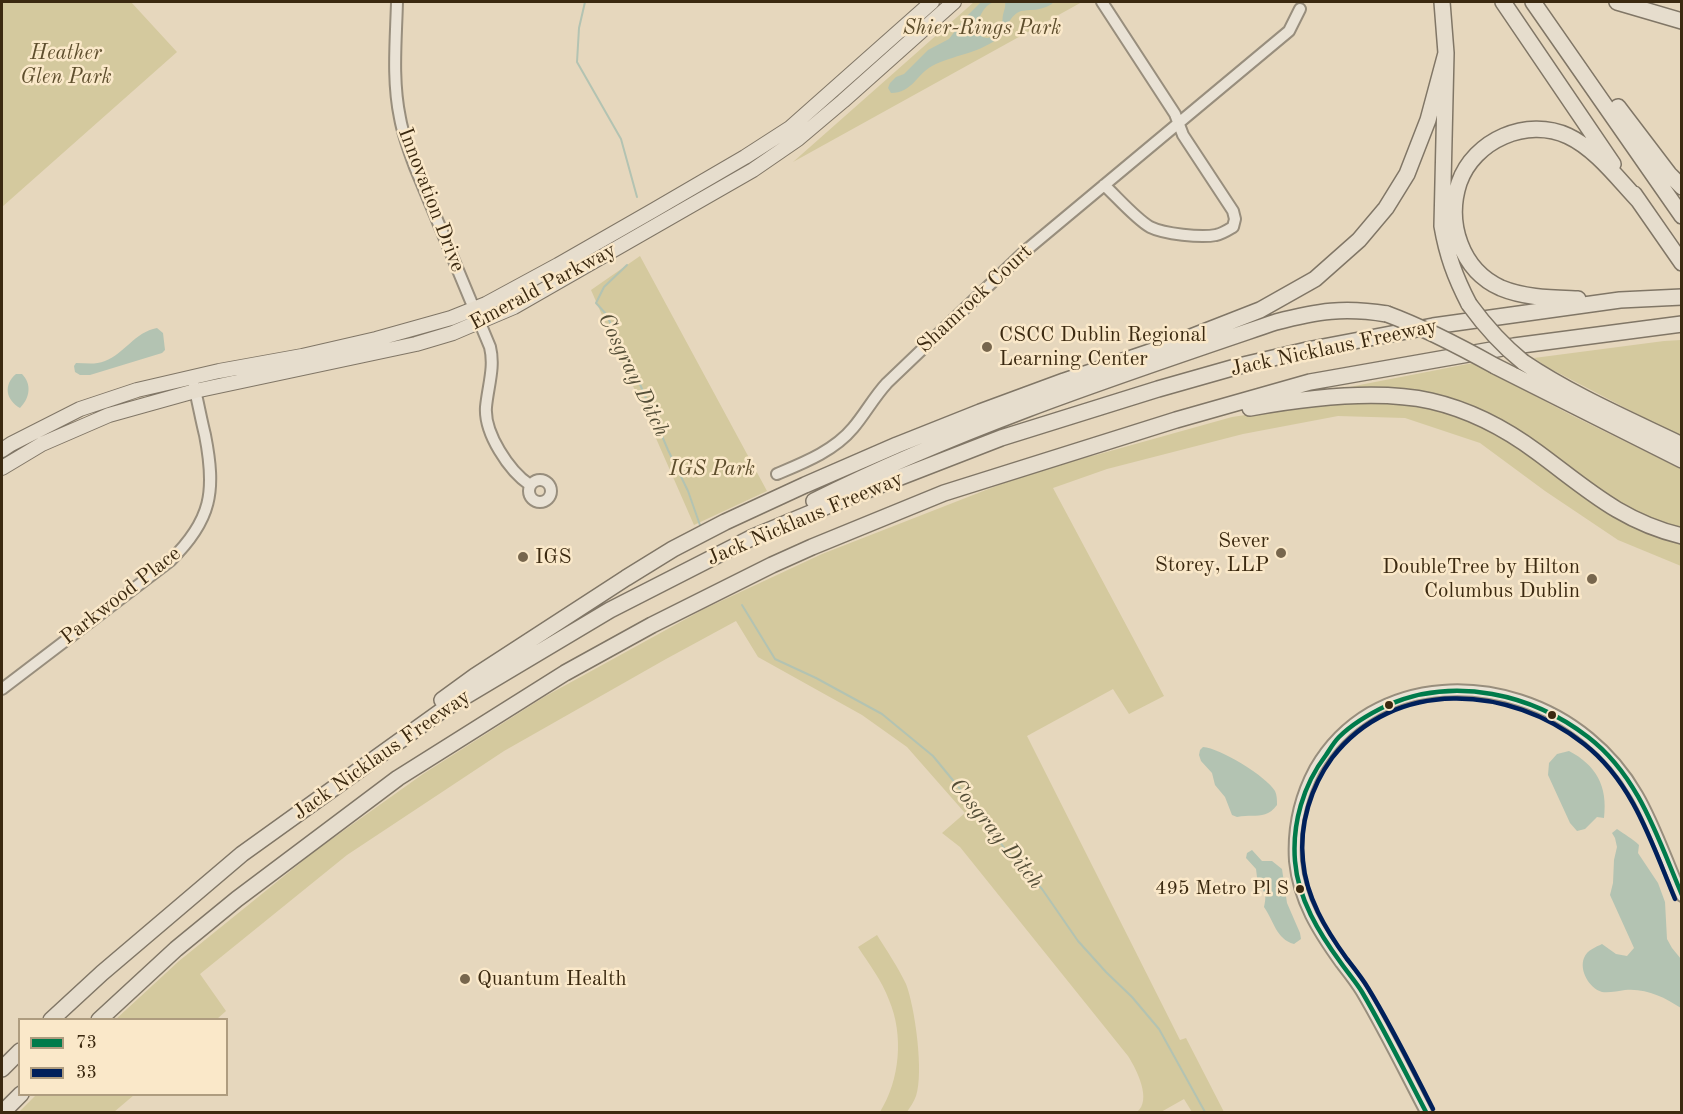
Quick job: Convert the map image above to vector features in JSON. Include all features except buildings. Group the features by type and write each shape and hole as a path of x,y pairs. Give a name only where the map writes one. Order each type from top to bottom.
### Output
{"highway":[{"path":"1442,2 1446,52 1442,226 1447,253 1456,280 1469,304 1485,327 1504,347 1549,380 1682,445"},
{"path":"1503,2 1555,81 1678,257"},
{"path":"1535,2 1682,187"},
{"path":"1535,2 1682,216"},
{"path":"1617,2 1682,21"},
{"path":"242,854 364,756 475,676 673,549 725,522 897,445 980,412 1173,344 1260,310 1315,279 1359,240 1386,208 1407,174 1428,120 1446,52"},
{"path":"1620,300 1538,297 1518,294 1500,287 1483,277 1470,264 1461,248 1455,227 1454,204 1460,182 1472,160 1488,145 1507,134 1526,129 1549,130 1568,136 1587,149 1639,201"},
{"name":"Jack Nicklaus Freeway","path":"53,1018 102,973 242,854 444,709 610,610 753,537 849,497 1012,435 1239,366 1433,326 1620,300 1682,297"},
{"path":"695,566 764,526 903,459 1068,393 1276,322 1306,314 1335,310 1362,310 1387,314 1417,325 1682,460"},
{"name":"Jack Nicklaus Freeway","path":"101,1018 176,949 237,899 398,778 565,673 652,625 772,565 944,493 1159,425 1310,382 1514,346 1682,324"},
{"path":"1159,425 1265,405 1342,396 1390,395 1431,401 1468,412 1500,428 1536,451 1615,510 1648,526 1682,536"},
{"path":"2,1069 18,1053"},
{"path":"3,1113 20,1096"}],"main road":[{"name":"Emerald Parkway","path":"476,316 509,293 745,157 790,128 932,2"},
{"name":"Emerald Parkway","path":"2,468 42,444 194,384 414,329 514,307 753,170 798,139 954,2"},
{"name":"Emerald Parkway","path":"2,450 80,409 137,390 194,384"}],"street":[{"name":"Innovation Drive","path":"397,2 397,98 405,140 490,347 493,359 486,409 487,422 494,440 512,470 530,485"},
{"path":"1102,2 1175,114 1183,135 1233,211 1235,219 1233,227 1217,235 1168,232 1150,227 1104,185"},
{"name":"Shamrock Court","path":"777,474 809,460 836,444 851,431 886,382 1024,252 1289,31 1300,9"},
{"name":"Parkwood Place","path":"2,689 170,561 190,540 205,514 211,485 209,456 194,384"},
{"path":"1426,1113 1360,989 1315,924 1300,891 1295,861 1297,817 1309,780 1327,751 1361,717 1378,707 1415,694 1455,690 1517,699 1553,713 1573,725 1600,747 1632,785 1650,819 1682,896"}],"green space":[{"name":"Heather Glen Park","path":"2,2 131,2 177,52 2,207"},
{"name":"Shier-Rings Park","path":"974,2 1082,2 793,162"},
{"name":"IGS Park","path":"640,256 767,491 694,525 591,290"},
{"path":"1681,340 1681,437 1534,358 1664,341"},
{"path":"1473,363 1571,415 1681,469 1681,530 1648,520 1611,500 1491,417 1339,389"},
{"path":"1332,402 1405,402 1437,408 1480,423 1681,541 1681,566 1618,540 1545,491 1480,443 1405,418 1338,416 1243,434 1107,469 1053,488 1164,696 1129,714 1113,689 1027,736 1180,1040 1186,1038 1224,1112 1192,1112 1184,1099 1161,1112 1137,1112 1143,1100 1142,1085 1128,1056 960,847 942,833 965,813 907,747 862,715 758,657 736,621 504,751 347,855 200,974 226,1011 218,1018 117,1018 179,961 315,851 423,774 544,697 704,609 822,554 1050,465 1096,455 1232,417"},
{"path":"877,935 906,984 915,1023 919,1057 918,1086 915,1098 907,1112 880,1112 896,1072 897,1028 886,993 858,947"},
{"path":"35,1096 133,1096 114,1112 19,1112"}],"shaded area":[{"path":"981,2 994,2 983,11 977,26 980,35 988,38 997,34 1001,29 1005,2 1053,2 1041,8 1017,13 997,39 973,51 932,66 909,87 891,93 888,88 890,83 896,77 904,74 928,50 949,39"},
{"path":"157,328 163,333 165,350 162,353 90,375 80,375 75,372 76,363 94,363 112,358 142,334"},
{"path":"16,374 22,374 29,391 20,408 9,397 8,392 9,383"},
{"path":"1203,747 1231,757 1270,785 1277,796 1277,805 1273,810 1264,815 1237,817 1232,815 1225,797 1215,785 1212,773 1201,761 1199,755"},
{"path":"1569,751 1593,770 1602,786 1604,796 1604,818 1597,817 1585,829 1577,831 1570,823 1548,775 1549,763 1557,754"},
{"path":"1617,829 1639,845 1638,853 1658,883 1665,902 1667,939 1681,959 1681,1008 1661,997 1640,990 1602,992 1589,983 1584,973 1585,955 1597,946 1602,944 1616,954 1627,956 1634,948 1610,895 1617,847 1612,833"},
{"path":"1252,850 1262,861 1272,861 1282,869 1287,903 1301,939 1294,944 1279,934 1264,907 1265,895 1258,885 1256,869 1246,858 1247,853"}],"waterway":[{"name":"Cosgray Ditch","path":"585,2 579,28 577,62 621,139 637,197"},
{"name":"Cosgray Ditch","path":"627,265 604,287 596,303 606,314 639,382 688,491 701,528"},
{"name":"Cosgray Ditch","path":"742,605 775,659 816,678 882,714 933,756 1005,849 1042,889 1078,941 1132,997 1159,1029 1205,1112"}],"transit line":[{"name":"73","path":"1426,1112 1362,992 1318,928 1300,889 1295,861 1297,819 1311,779 1335,741 1344,732 1388,705 1414,696 1440,692 1466,691 1492,694 1518,700 1543,710 1588,737 1621,770 1645,810 1682,895"},
{"name":"33","path":"1433,1109 1377,1003 1318,913 1305,874 1302,847 1308,806 1318,781 1332,758 1358,732 1387,713 1419,702 1454,698 1488,701 1522,710 1554,724 1584,744 1616,777 1639,815 1675,899"}],"place":[{"name":"CSCC Dublin Regional Learning Center","path":"987,347"},
{"name":"Sever Storey, LLP","path":"1281,553"},
{"name":"IGS","path":"523,557"},
{"name":"DoubleTree by Hilton Columbus Dublin","path":"1592,579"},
{"name":"495 Metro Pl S","path":"1300,889"},
{"name":"Quantum Health","path":"465,979"}]}
